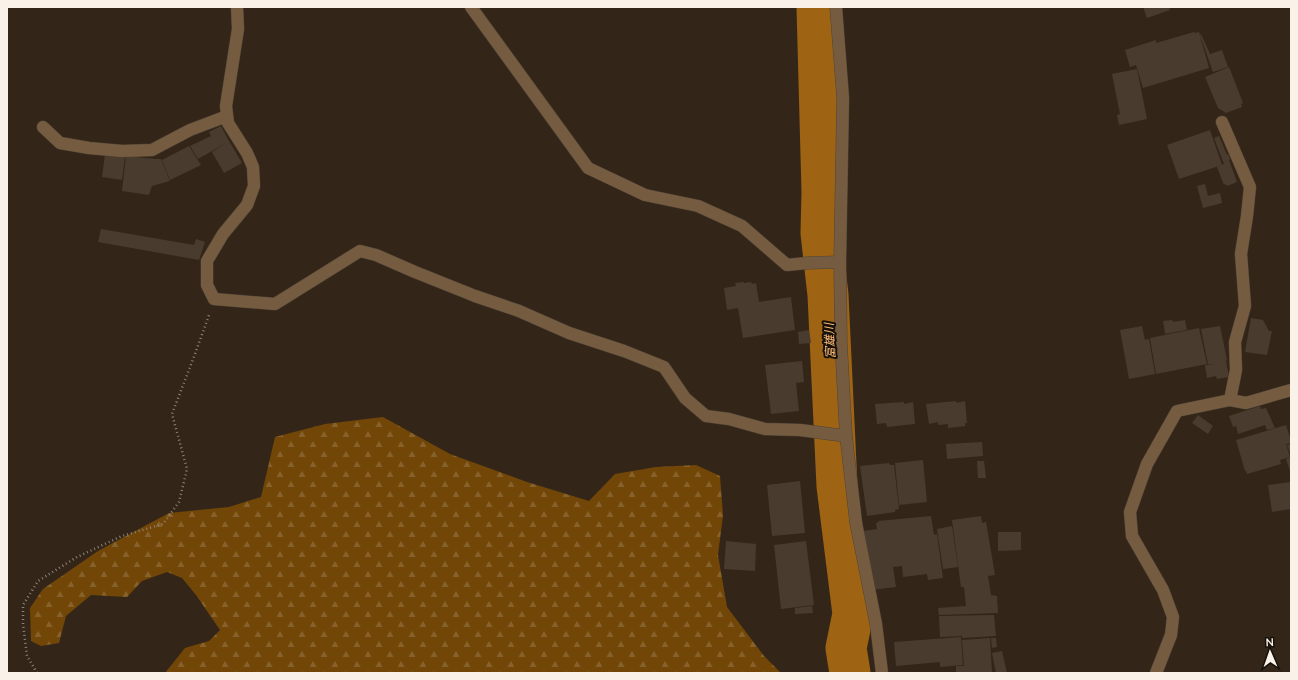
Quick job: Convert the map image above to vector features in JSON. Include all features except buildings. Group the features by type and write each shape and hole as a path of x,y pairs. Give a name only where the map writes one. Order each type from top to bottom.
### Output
{"street":[{"path":"237,7 238,29 226,106 228,123 247,154 253,167 254,186 247,205 223,234 207,261 207,285 214,299 276,304 360,251 376,255 475,296 519,311 569,333 624,351 664,367 685,398 706,416 729,419 765,429 800,430 846,436"},
{"path":"471,7 588,168 645,194 698,206 742,226 787,265 835,262"},
{"path":"836,7 843,98 835,262 846,436 856,523 876,624 882,673"},
{"path":"43,127 60,143 96,149 122,151 152,150 190,130 227,116"},
{"path":"1222,122 1250,187 1241,254 1245,306 1235,342 1236,370 1230,400"},
{"path":"1156,673 1171,635 1173,617 1163,590 1132,536 1130,512 1147,464 1177,412 1230,400 1246,403 1291,390"}],"path":[{"path":"37,673 26,656 23,606 38,581 76,557 122,536 162,524 179,502 186,469 172,414 214,299"}],"green space":[{"path":"383,417 450,454 527,482 589,501 615,474 656,467 696,465 720,476 723,515 718,555 727,607 764,656 781,673 165,673 185,648 209,641 220,630 196,595 182,578 167,572 142,581 127,597 91,595 66,616 59,643 41,646 31,641 30,608 43,589 98,551 169,513 229,507 261,497 275,437 325,424"}],"waterway":[{"name":"富雄川","path":"817,7 822,192 821,233 828,295 837,486 853,614 846,648 850,673"}]}
